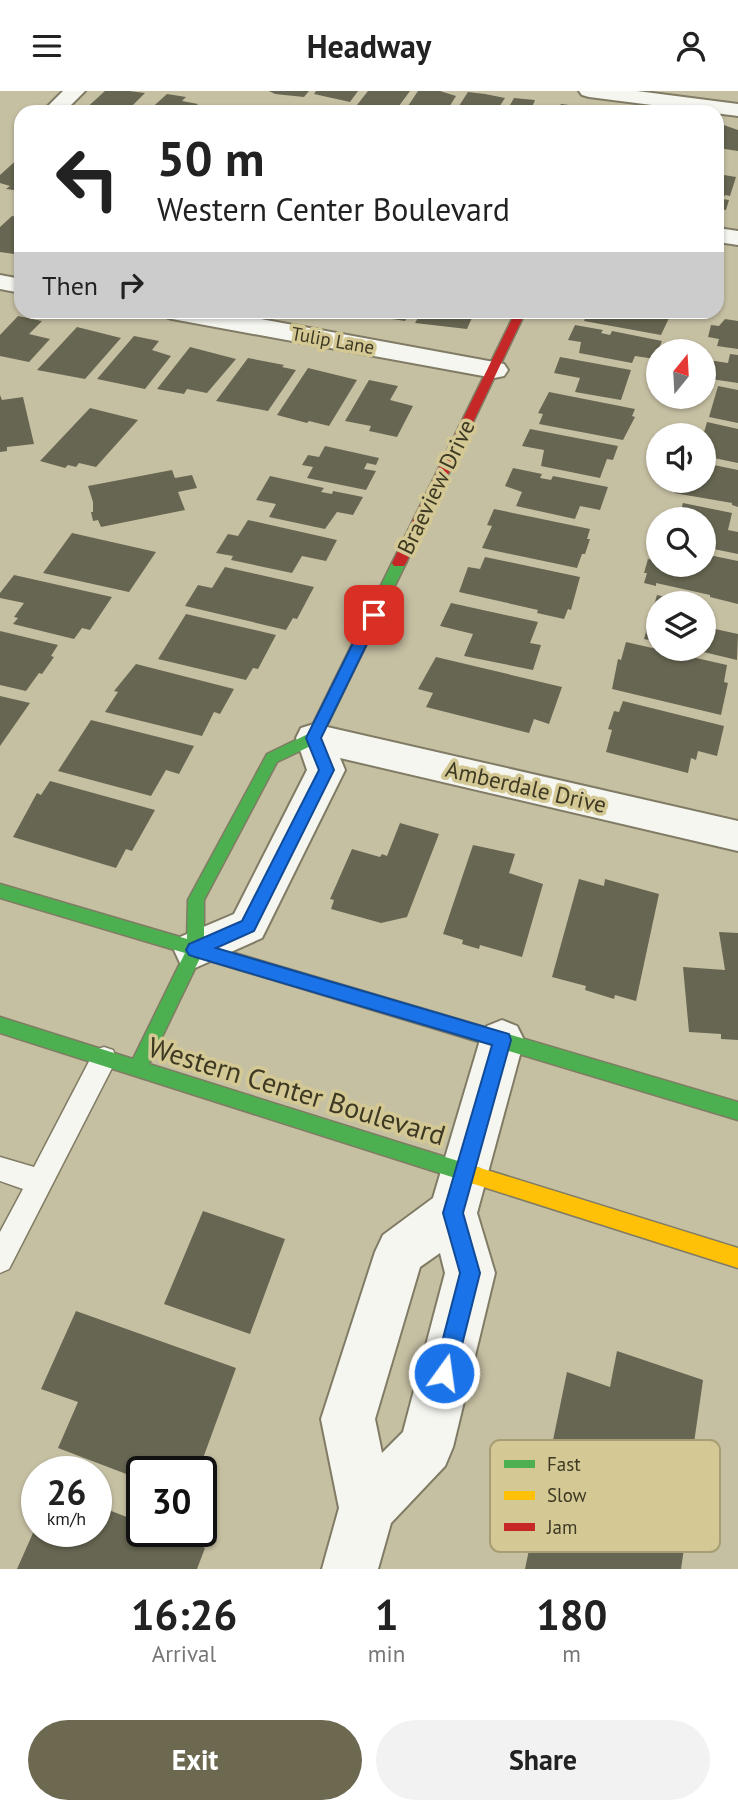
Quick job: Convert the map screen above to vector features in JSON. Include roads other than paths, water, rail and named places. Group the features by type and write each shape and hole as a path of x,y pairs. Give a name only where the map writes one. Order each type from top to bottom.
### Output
{"main road":[{"name":"Braeview Drive","path":"314,738 517,319"},
{"path":"137,1069 195,950 195,900 272,758 314,738"},
{"path":"0,891 738,1111"},
{"name":"Western Center Boulevard","path":"0,1025 137,1069 459,1193 738,1258"}],"street":[{"path":"60,105 75,91"},
{"path":"589,91 699,105"},
{"name":"Tulip Lane","path":"216,319 494,370"},
{"path":"195,950 248,926 326,770 314,738"},
{"name":"Amberdale Drive","path":"314,738 738,836"},
{"path":"367,1508 426,1447 470,1273 459,1193 502,1040"},
{"path":"350,1569 367,1508 348,1419 400,1252 459,1193"}],"lane":[{"path":"0,1260 104,1058"},
{"path":"0,1169 40,1182"}]}
